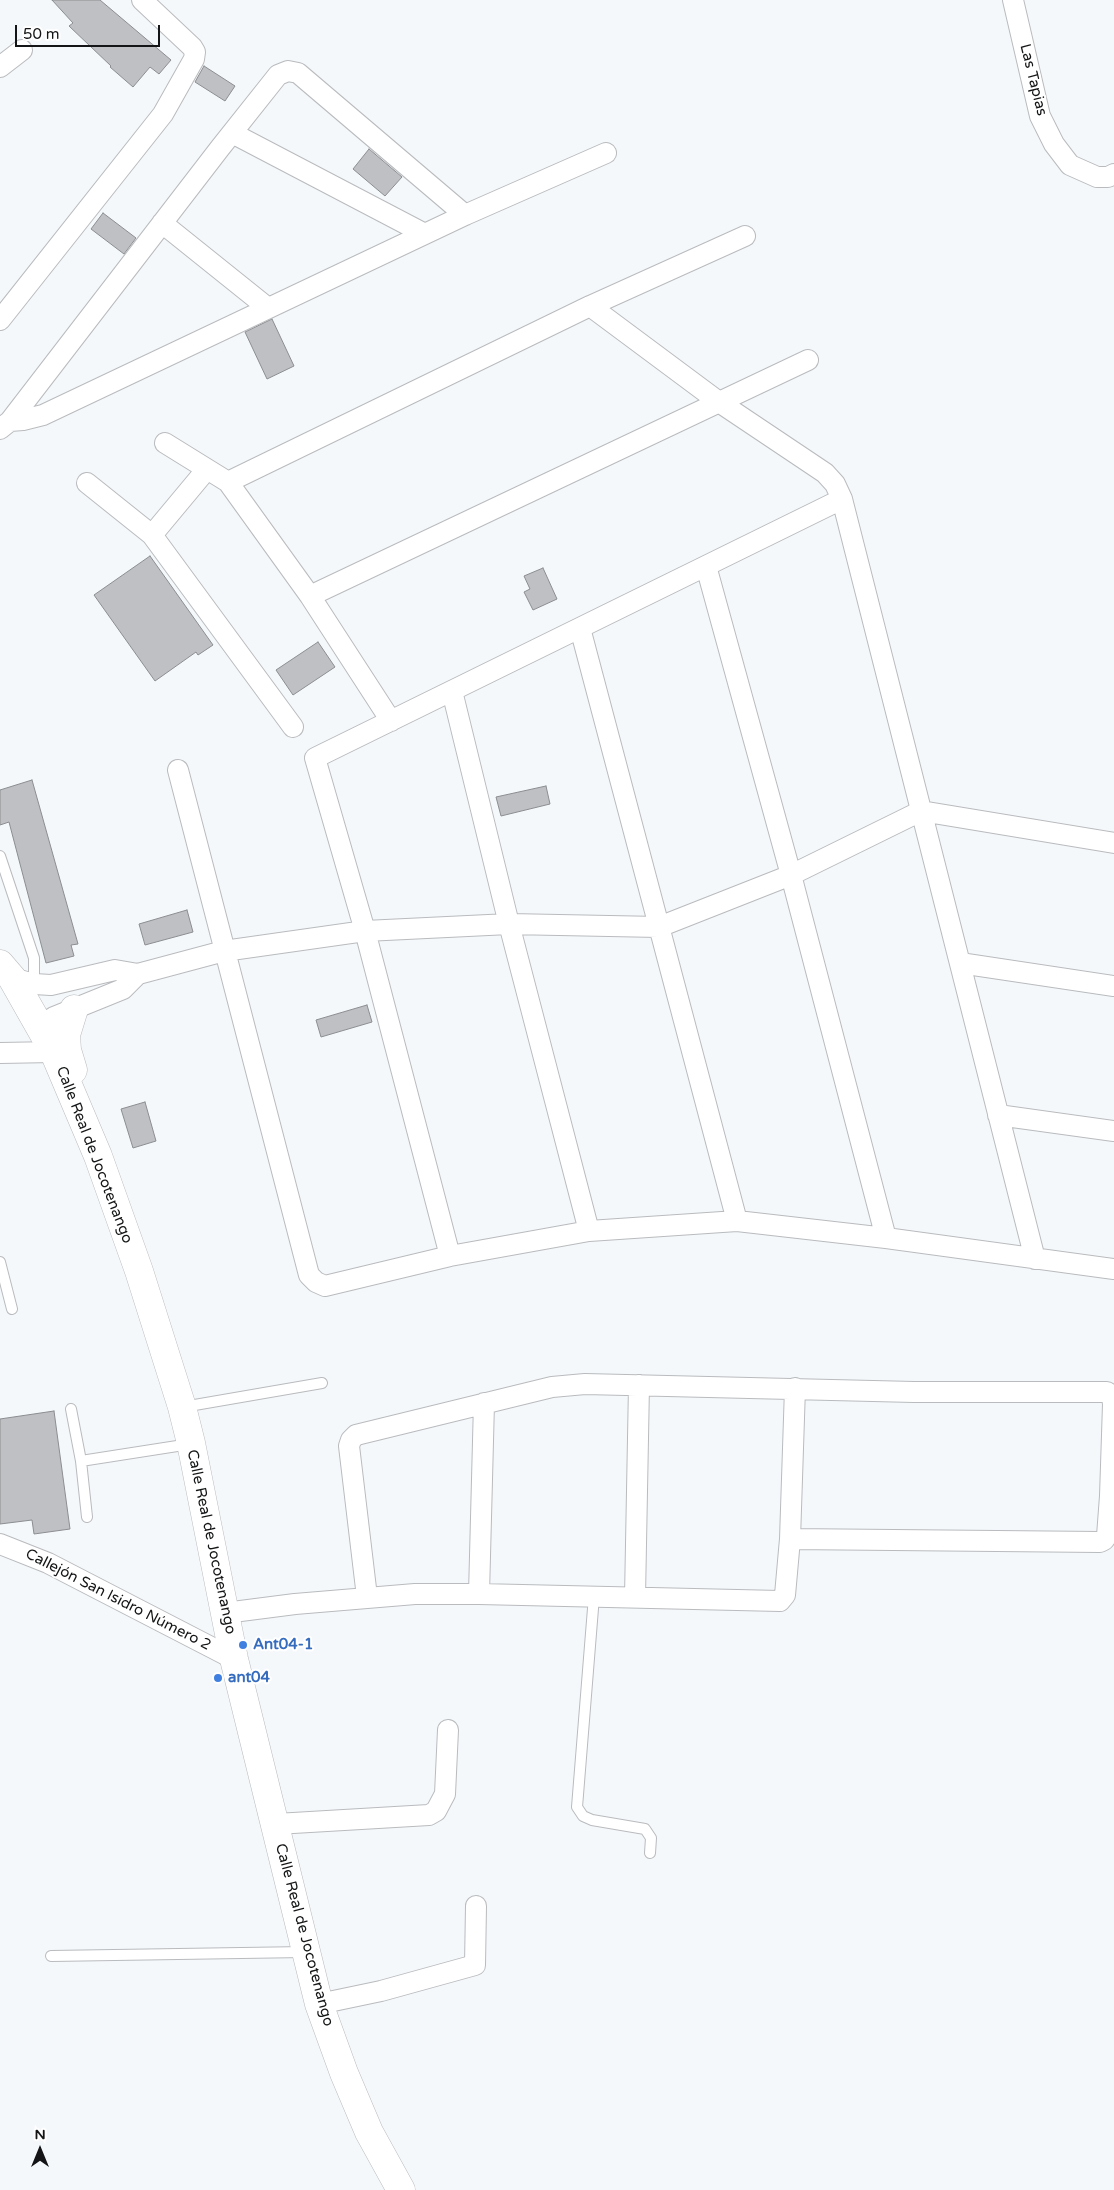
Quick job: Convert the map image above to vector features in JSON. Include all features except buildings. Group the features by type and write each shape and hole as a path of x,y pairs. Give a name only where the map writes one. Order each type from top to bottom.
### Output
{"main road":[{"name":"Calle Real de Jocotenango","path":"15,975 39,1026 54,1052 98,1156 139,1271 182,1407 234,1659 319,2004 369,2132 401,2190"},
{"path":"74,1009 66,1035 67,1050 98,1156"}],"street":[{"path":"0,320 164,114 194,58 195,52 192,47 142,0"},
{"name":"Las Tapias","path":"1013,0 1040,116 1054,144 1070,164 1097,177 1108,177 1114,174"},
{"path":"0,67 22,50"},
{"path":"5,425 278,75 288,71 298,73 465,215"},
{"path":"232,133 425,234"},
{"path":"5,425 43,414 465,215 606,153"},
{"path":"162,223 268,308"},
{"path":"228,482 590,306 745,236"},
{"path":"590,306 719,402 825,473 835,484 842,499 1035,1259"},
{"path":"310,596 808,360"},
{"path":"165,443 228,482 310,596 391,721"},
{"path":"152,535 207,469"},
{"path":"87,483 152,535 293,727"},
{"path":"450,1256 365,931 315,758 842,499"},
{"path":"706,566 791,875 886,1238"},
{"path":"580,628 737,1221"},
{"path":"452,691 509,924 589,1231"},
{"path":"178,770 309,1275 316,1282 325,1286 450,1256 589,1231 737,1221 886,1238 1114,1270"},
{"path":"15,975 51,985 115,970 138,974 224,951 365,931 509,924 660,927 791,875 921,811 1114,843"},
{"path":"960,963 1114,986"},
{"path":"39,1026 54,1017 123,988 138,974"},
{"path":"91,976 99,998"},
{"path":"0,1053 54,1052"},
{"path":"998,1115 1114,1131"},
{"path":"367,1597 349,1446 350,1440 356,1434 552,1388 585,1384 914,1392 1107,1392 1112,1397 1107,1536 1100,1542 790,1538"},
{"path":"634,1597 639,1385"},
{"path":"226,1614 367,1597 479,1594 780,1601 786,1595 790,1538 795,1388"},
{"path":"479,1594 484,1404"},
{"name":"Callejón San Isidro Número 2","path":"0,1544 48,1563 234,1659"},
{"path":"276,1824 429,1816 436,1811 445,1794 448,1730"},
{"path":"319,2004 381,1991 475,1965 476,1906"}],"lane":[{"path":"0,856 34,958 15,975"},
{"path":"0,1262 12,1309"},
{"path":"182,1407 322,1383"},
{"path":"72,1409 81,1461 87,1517"},
{"path":"81,1461 191,1444"},
{"path":"594,1596 578,1807 583,1816 592,1820 644,1829 651,1838 650,1853"},
{"path":"51,1956 306,1952"}],"place":[{"name":"Ant04-1","path":"243,1645"},
{"name":"ant04","path":"218,1678"}]}
